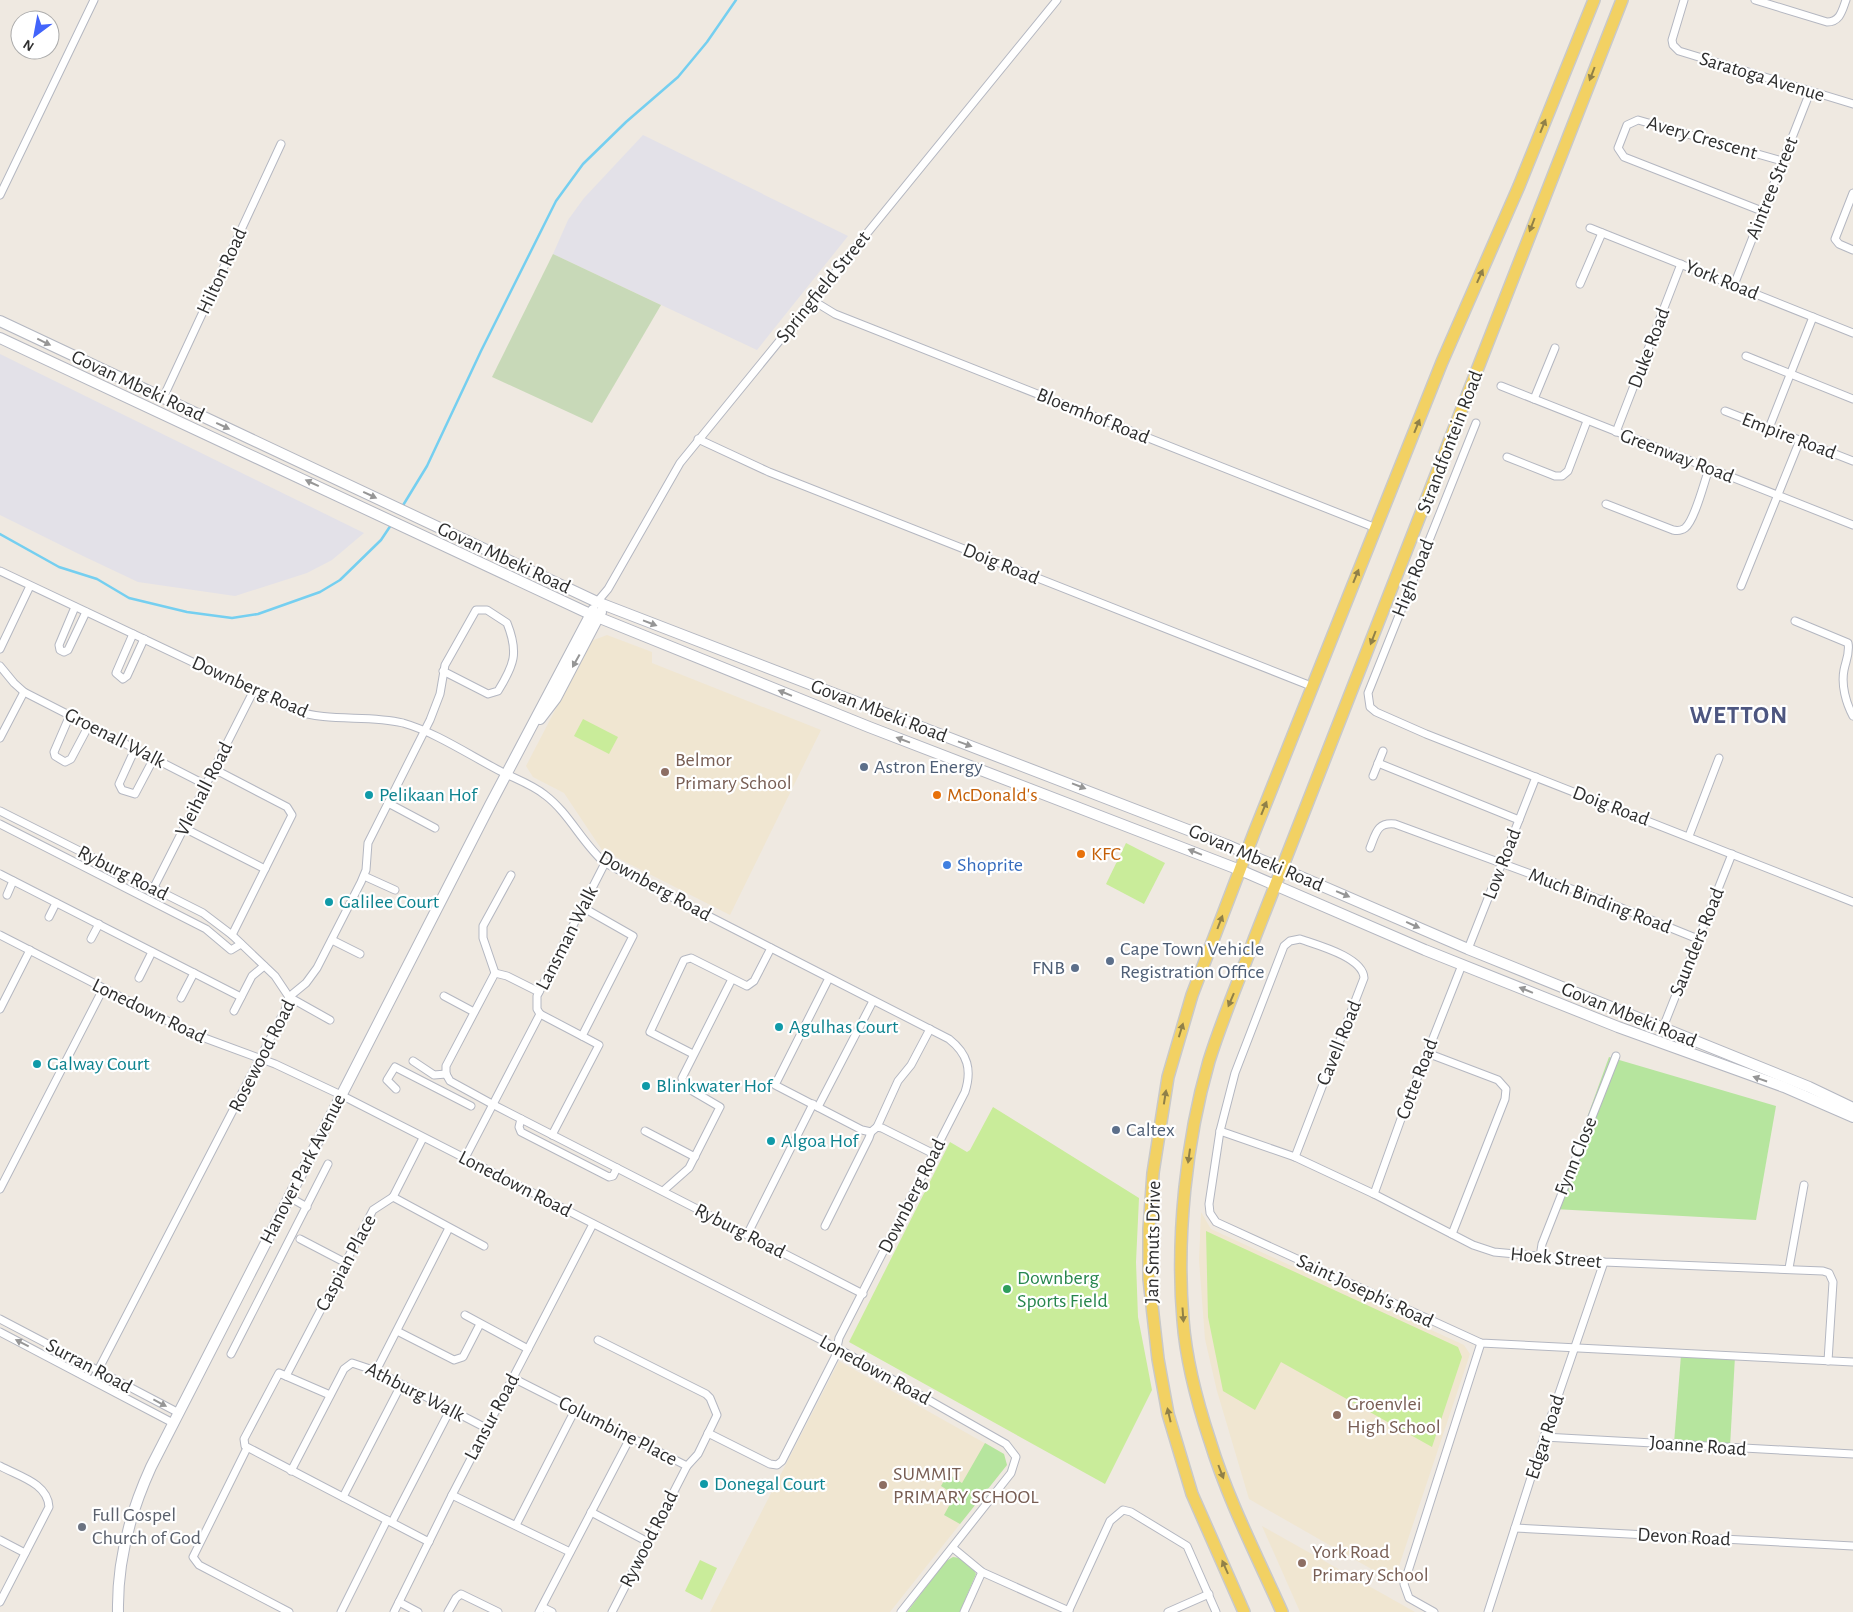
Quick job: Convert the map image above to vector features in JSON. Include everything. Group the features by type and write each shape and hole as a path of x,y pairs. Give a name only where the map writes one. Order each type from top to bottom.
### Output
{"main road":[{"name":"Strandfontein Road","path":"1240,870 1442,362 1499,232 1594,0"},
{"name":"Strandfontein Road","path":"1275,884 1622,0"},
{"name":"Govan Mbeki Road","path":"0,321 601,604 1112,799 1282,868 1468,950 1809,1088 1853,1108"},
{"name":"Govan Mbeki Road","path":"0,338 594,616 869,727 1275,884 1462,965 1668,1047 1784,1087 1853,1117"},
{"name":"Hanover Park Avenue","path":"118,1612 121,1561 130,1520 144,1481 506,774 526,738 556,698 601,604"},
{"name":"Jan Smuts Drive","path":"1240,870 1192,995 1168,1077 1153,1173 1149,1267 1158,1359 1178,1453 1192,1494 1244,1612"},
{"name":"Jan Smuts Drive","path":"1275,884 1224,1019 1197,1108 1186,1178 1180,1266 1183,1320 1200,1408 1221,1474 1282,1612"}],"street":[{"path":"0,195 94,0"},
{"name":"Springfield Street","path":"601,604 669,480 698,439 1057,0"},
{"name":"Saratoga Avenue","path":"1684,0 1672,40 1673,45 1679,51 1853,104"},
{"path":"1754,0 1827,22 1834,22 1839,18 1846,0"},
{"name":"Aintree Street","path":"1734,285 1810,92"},
{"name":"Avery Crescent","path":"1762,212 1624,157 1618,148 1621,138 1627,125 1638,120 1782,162"},
{"name":"Hilton Road","path":"163,398 281,144"},
{"path":"1853,193 1835,239 1839,244 1853,250"},
{"name":"York Road","path":"1590,228 1853,333"},
{"path":"1580,284 1602,233"},
{"name":"Duke Road","path":"1616,432 1681,264"},
{"name":"Bloemhof Road","path":"812,300 835,314 1376,528"},
{"path":"1769,428 1813,317"},
{"path":"1534,399 1554,348"},
{"path":"1746,356 1853,399"},
{"name":"Greenway Road","path":"1501,386 1853,525"},
{"name":"Empire Road","path":"1725,411 1853,461"},
{"path":"1507,457 1555,476 1562,476 1568,470 1587,421"},
{"name":"High Road","path":"1370,707 1368,693 1476,423"},
{"name":"Doig Road","path":"698,439 769,472 1306,684"},
{"path":"1741,586 1800,440"},
{"path":"1606,504 1679,531 1688,525 1709,469"},
{"name":"Downberg Road","path":"0,571 308,715 384,720 404,724 422,732 544,794 565,815 590,850 605,863 930,1029 949,1039 962,1050 968,1063 969,1071 965,1092 839,1338 837,1348"},
{"path":"0,649 30,586"},
{"path":"75,607 59,646 60,650 64,652 68,650 86,612"},
{"name":"Rosewood Road","path":"93,1380 260,1059 285,1010 289,997 313,974 364,876 368,843 422,732 430,720 440,694 443,671 469,618 476,610 487,610 507,623 515,654 498,691 488,694 443,671"},
{"path":"1795,621 1848,643 1849,653 1843,679 1851,713"},
{"path":"134,634 116,673 123,679 144,639"},
{"name":"Groenall Walk","path":"0,666 24,692 206,785"},
{"name":"Vleihall Road","path":"154,888 254,690"},
{"path":"0,738 24,692"},
{"name":"Doig Road","path":"1370,707 1376,712 1426,734 1853,902"},
{"path":"70,715 54,752 55,756 65,762 70,760 89,725"},
{"path":"135,748 120,784 122,790 135,794 154,758"},
{"path":"1373,776 1383,751"},
{"path":"1689,836 1719,758"},
{"path":"1378,764 1519,820"},
{"path":"214,769 279,802 290,810 291,819 232,935"},
{"name":"Low Road","path":"1468,950 1536,778"},
{"path":"388,803 436,828"},
{"name":"Ryburg Road","path":"0,811 203,913 232,935 264,966 281,983 289,997"},
{"name":"Much Binding Road","path":"1370,848 1380,826 1386,823 1396,824 1698,939"},
{"name":"Ryburg Road","path":"0,824 206,929 231,950 241,944"},
{"path":"184,828 266,869"},
{"name":"Saunders Road","path":"1662,1030 1732,854"},
{"name":"Lansman Walk","path":"540,1014 536,1006 539,992 605,863"},
{"path":"0,874 241,997"},
{"path":"364,876 395,890"},
{"path":"413,1062 434,1074 446,1074 446,1066 496,973 483,938 483,926 511,876"},
{"path":"7,895 13,881"},
{"path":"49,917 56,902"},
{"path":"582,907 634,936 582,1036"},
{"path":"91,939 99,924"},
{"name":"Lonedown Road","path":"0,935 191,1033 260,1059 341,1095 837,1348 1006,1444 1016,1457 1011,1473 953,1548"},
{"name":"Saint Joseph's Road","path":"1326,948 1300,939 1290,940 1284,946 1248,1034 1235,1073 1220,1131 1209,1204 1210,1213 1216,1222 1481,1343 1853,1362"},
{"path":"332,940 360,954"},
{"path":"693,1054 650,1032 686,958 691,958 747,986 751,985 771,948"},
{"name":"Cavell Road","path":"1295,1157 1364,978 1362,969 1355,962 1326,948"},
{"path":"0,1009 3,995 30,950"},
{"path":"139,978 152,952"},
{"name":"Cotte Road","path":"1374,1194 1462,965"},
{"path":"234,1011 252,976 264,966"},
{"path":"181,998 194,973"},
{"path":"496,973 507,976 539,992"},
{"path":"829,978 775,1085 862,1130 874,1129 934,1154"},
{"path":"663,1191 687,1170 720,1107 682,1084 682,1075 732,979"},
{"path":"0,1189 104,988"},
{"path":"444,996 474,1012"},
{"path":"289,997 330,1020"},
{"path":"748,1235 872,1001"},
{"path":"465,1158 540,1014 599,1045 552,1135"},
{"path":"825,1226 900,1078 911,1065 930,1029"},
{"path":"1427,1053 1498,1080 1506,1089 1506,1099 1452,1234"},
{"name":"Fynn Close","path":"1540,1257 1542,1244 1616,1056"},
{"path":"396,1089 387,1080 394,1067 471,1106"},
{"name":"Ryburg Road","path":"446,1074 450,1081 492,1104 862,1294"},
{"path":"453,1097 459,1086"},
{"path":"521,1119 519,1126 521,1132 600,1172 612,1176 617,1168"},
{"path":"645,1131 695,1157"},
{"name":"Hoek Street","path":"1220,1131 1295,1157 1374,1194 1452,1234 1494,1252 1604,1262 1788,1268 1823,1271 1832,1278 1828,1361"},
{"path":"393,1197 423,1138"},
{"path":"231,1354 328,1164"},
{"path":"1788,1268 1804,1185"},
{"name":"Caspian Place","path":"286,1376 373,1210 393,1197 449,1228"},
{"path":"289,1198 307,1207"},
{"name":"Lansur Road","path":"394,1612 486,1428 593,1224"},
{"path":"376,1371 449,1228 484,1246"},
{"path":"300,1239 346,1263"},
{"name":"Edgar Road","path":"1488,1612 1544,1437 1604,1262"},
{"path":"465,1315 528,1349"},
{"name":"Surran Road","path":"0,1319 179,1413"},
{"path":"397,1331 452,1360 457,1360 463,1357 480,1324"},
{"name":"Surran Road","path":"0,1332 173,1423"},
{"name":"Columbine Place","path":"513,1378 687,1466 698,1454 716,1415 712,1401 706,1394 598,1340"},
{"path":"1434,1612 1409,1598 1404,1584 1481,1343"},
{"path":"708,1432 770,1464 780,1463 836,1356 837,1348"},
{"name":"Athburg Walk","path":"291,1471 344,1369 350,1364 358,1363 376,1371 486,1428"},
{"path":"330,1396 279,1373 275,1377 244,1439 244,1444 247,1448 429,1542"},
{"path":"343,1497 401,1385"},
{"path":"341,1612 450,1410"},
{"path":"516,1524 575,1410"},
{"name":"Joanne Road","path":"1544,1437 1853,1454"},
{"path":"552,1612 541,1609 630,1438"},
{"path":"247,1448 193,1558 199,1565 289,1612"},
{"path":"0,1466 37,1485 48,1497 47,1513 0,1602"},
{"name":"Rywood Road","path":"612,1612 687,1466"},
{"path":"452,1495 516,1524 570,1552"},
{"path":"901,1612 953,1548 982,1572 1069,1611 1110,1521 1121,1511 1132,1512 1184,1543 1190,1550 1216,1612"},
{"path":"591,1512 648,1542"},
{"name":"Devon Road","path":"1515,1528 1853,1546"},
{"path":"0,1540 25,1553"},
{"path":"964,1612 982,1572"},
{"path":"448,1612 456,1598 461,1594 498,1612"},
{"path":"1168,1612 1209,1594"},
{"path":"399,1602 418,1612"}],"shaded area":[{"path":"643,135 848,236 757,350 553,254 568,220 584,198"},
{"path":"0,354 364,533 332,560 307,573 235,596 138,582 83,556 0,515"},
{"name":"Belmor Primary School","path":"607,635 652,652 652,663 821,730 730,915 602,850 564,793 533,777 526,766 591,641"},
{"name":"Groenvlei High School","path":"1201,1212 1211,1229 1464,1345 1470,1354 1396,1575 1387,1578 1249,1499 1217,1391 1205,1339 1199,1260"},
{"name":"SUMMIT PRIMARY SCHOOL","path":"839,1361 1004,1454 1007,1465 890,1612 710,1612"},
{"name":"York Road Primary School","path":"1262,1526 1415,1612 1300,1612"}],"green space":[{"path":"553,254 661,305 592,423 492,377"},
{"path":"583,719 618,737 609,754 574,736"},
{"path":"1126,843 1165,863 1144,904 1106,884"},
{"path":"1609,1057 1776,1106 1756,1220 1554,1209"},
{"name":"Downberg Sports Field","path":"993,1107 1139,1198 1136,1262 1138,1317 1152,1390 1105,1484 849,1342 950,1142 967,1152 970,1150"},
{"path":"1206,1231 1458,1347 1462,1357 1432,1447 1281,1362 1255,1410 1223,1391 1208,1317"},
{"path":"1681,1355 1735,1356 1730,1447 1674,1443"},
{"path":"985,1443 1004,1454 1007,1465 960,1524 944,1515 955,1495 941,1486 948,1474 962,1483"},
{"path":"953,1557 967,1562 976,1574 960,1612 907,1612 946,1561"},
{"path":"700,1560 717,1568 702,1600 685,1591"}],"waterway":[{"path":"402,507 427,466 481,351 556,201 583,164 626,122 678,77 707,42 736,0"},
{"path":"0,534 59,567 97,579 129,598 187,612 232,618 258,614 320,592 340,580 381,540 391,525"}],"place":[{"name":"Astron Energy","path":"864,767"},
{"name":"Belmor Primary School","path":"665,772"},
{"name":"Pelikaan Hof","path":"369,795"},
{"name":"McDonald's","path":"937,795"},
{"name":"KFC","path":"1081,854"},
{"name":"Shoprite","path":"947,865"},
{"name":"Galilee Court","path":"329,902"},
{"name":"Cape Town Vehicle Registration Office","path":"1110,961"},
{"name":"FNB","path":"1075,968"},
{"name":"Agulhas Court","path":"779,1027"},
{"name":"Galway Court","path":"37,1064"},
{"name":"Blinkwater Hof","path":"646,1086"},
{"name":"Caltex","path":"1116,1130"},
{"name":"Algoa Hof","path":"771,1141"},
{"name":"Downberg Sports Field","path":"1007,1289"},
{"name":"Groenvlei High School","path":"1337,1415"},
{"name":"Donegal Court","path":"704,1484"},
{"name":"SUMMIT PRIMARY SCHOOL","path":"883,1485"},
{"name":"Full Gospel Church of God","path":"82,1527"},
{"name":"York Road Primary School","path":"1302,1563"}],"district":[{"name":"WETTON","path":"1739,715"}]}
